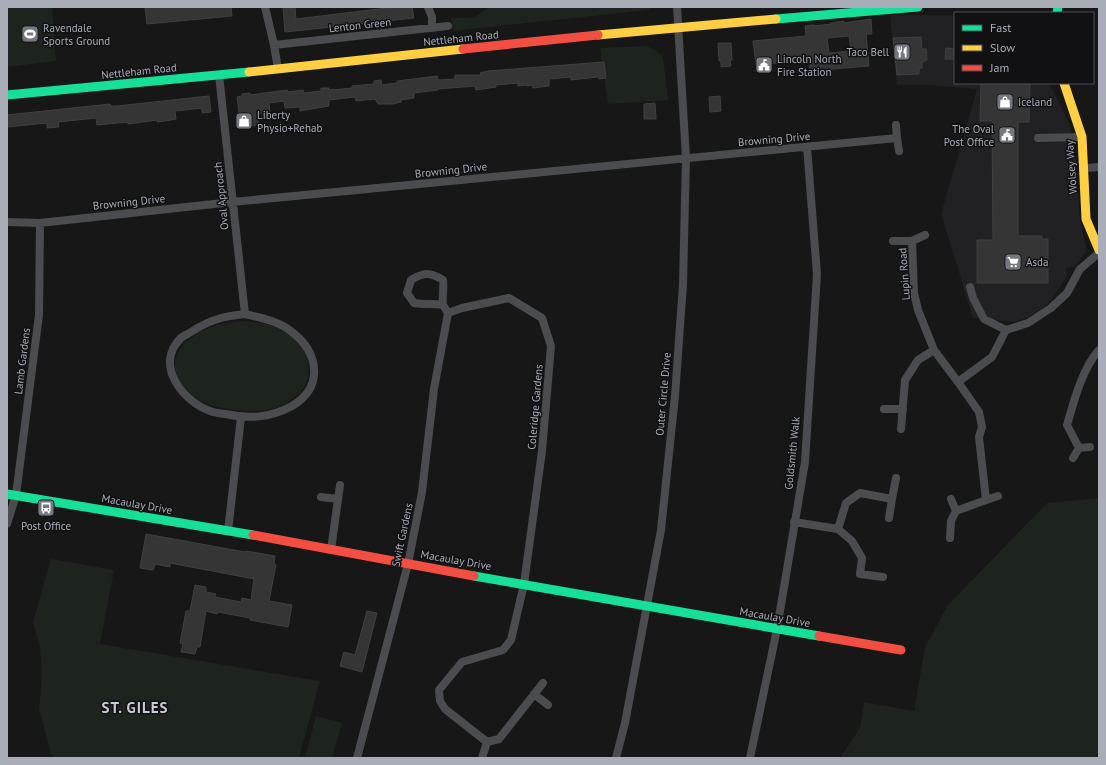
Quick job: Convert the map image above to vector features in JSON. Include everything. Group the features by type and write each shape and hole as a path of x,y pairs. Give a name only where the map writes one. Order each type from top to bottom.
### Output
{"street":[{"path":"265,7 278,69"},
{"path":"428,7 432,16 432,28"},
{"name":"Outer Circle Drive","path":"616,758 625,723 661,530 675,396 683,284 686,158 677,7"},
{"name":"Nettleham Road","path":"7,96 678,27 918,7"},
{"name":"Lenton Green","path":"274,45 448,26"},
{"name":"Oval Approach","path":"219,75 245,314"},
{"name":"Wolsey Way","path":"1064,84 1082,137 1086,219 1099,252"},
{"path":"896,125 899,152"},
{"name":"Wolsey Way","path":"1038,138 1082,137"},
{"name":"Browning Drive","path":"7,222 40,223 232,202 897,138"},
{"name":"Goldsmith Walk","path":"750,758 776,629 805,462 817,274 807,147"},
{"path":"1084,168 1099,167"},
{"name":"Lamb Gardens","path":"7,524 39,315 40,223"},
{"name":"Lupin Road","path":"893,241 912,241 925,235"},
{"name":"Lupin Road","path":"912,241 914,293 918,310 934,350 979,412 982,427 979,437 986,500"},
{"path":"970,287 973,298 984,319 1006,330 1028,323 1052,308 1067,293 1080,269 1099,252"},
{"path":"444,305 434,303 426,305 414,303 407,293 411,280 422,274 434,275 443,280 444,288 442,297 448,313"},
{"name":"Coleridge Gardens","path":"448,313 462,308 509,298 542,318 551,346 542,451 524,584 511,640 503,650 462,662 439,690 440,701 445,709 487,742"},
{"name":"Swift Gardens","path":"357,758 408,564 422,492 434,389 448,313"},
{"path":"245,314 273,321 292,331 306,344 313,359 315,370 310,391 302,399 276,413 260,417 241,417 210,412 190,399 174,381 169,366 172,350 181,338 208,322 245,314"},
{"path":"958,382 992,357 1006,330"},
{"path":"901,429 905,380 918,360 934,350"},
{"path":"1079,448 1067,426 1076,396 1092,358 1099,350"},
{"path":"884,409 903,409"},
{"path":"228,531 241,417"},
{"path":"1079,448 1090,447"},
{"path":"1074,458 1079,448"},
{"path":"889,518 896,478"},
{"path":"331,550 340,485"},
{"path":"838,529 846,503 860,493 892,499"},
{"name":"Macaulay Drive","path":"11,494 901,650"},
{"path":"950,538 951,521 956,511 998,496"},
{"path":"321,497 338,499"},
{"path":"951,499 956,511"},
{"path":"794,522 838,529 852,541 862,558 860,574 883,577"},
{"path":"482,758 487,742 499,739 543,683"},
{"path":"534,694 548,705"}],"shaded area":[{"name":"Ravendale Sports Ground","path":"7,7 52,7 56,61 7,67"},
{"path":"489,7 653,7 648,10 453,31 451,18 475,16"},
{"path":"890,15 954,15 954,84 1050,84 1069,123 1075,149 1080,220 1087,251 1074,267 1066,268 1067,276 1051,301 1036,313 1014,322 973,318 941,214 977,89 928,85 897,85"},
{"path":"647,46 657,51 663,57 668,100 608,104 600,48"},
{"path":"242,321 267,324 282,330 296,340 305,350 308,361 306,385 297,395 281,406 273,409 253,411 242,411 219,407 208,404 191,394 179,379 175,365 176,357 179,350 185,344 202,330"},
{"path":"1099,498 1099,758 840,758 860,728 864,702 914,711 925,647 948,605 1047,503"},
{"path":"51,559 114,570 100,644 320,681 299,758 55,758 51,754 39,708 42,677 40,647 33,622"},
{"path":"316,716 342,723 332,758 305,758"}],"building":[{"path":"145,7 231,7 232,16 147,24"},
{"path":"283,7 295,7 296,19 395,7 412,7 414,18 285,32"},
{"path":"871,19 872,34 866,34 869,66 810,71 809,60 756,65 753,41 806,36 805,26 831,24 844,21 844,23","holes":["849,36 851,51 829,53 827,38"]},
{"path":"921,37 922,49 926,49 927,60 922,62 922,68 919,68 919,74 897,75 893,38"},
{"path":"718,43 731,43 731,66 721,67 721,61 719,61"},
{"path":"946,48 954,49 954,59 945,59"},
{"path":"604,62 606,78 599,79 598,77 571,80 571,77 549,79 549,86 533,88 532,85 518,86 518,83 496,85 496,87 476,90 475,86 438,89 414,93 414,98 401,100 401,102 393,104 378,104 375,99 356,101 355,97 329,100 329,106 300,111 300,107 285,108 284,101 269,103 270,112 258,114 259,125 241,127 237,97 242,96 242,94 250,93 250,95 287,90 288,92 303,90 304,93 321,91 321,88 329,88 329,90 333,90 352,88 352,86 374,84 374,81 381,80 382,85 397,83 397,81 437,76 438,80 455,79 455,75 481,75 480,73 488,71"},
{"path":"981,84 1030,84 1029,122 1018,122 1018,236 1042,236 1042,239 1048,239 1048,283 977,283 977,240 993,240 992,121 980,121"},
{"path":"209,96 211,112 202,113 202,108 175,111 176,119 165,121 157,122 157,120 128,124 128,122 97,125 96,118 58,122 59,127 47,128 47,123 7,127 7,115 110,104 111,106 117,106"},
{"path":"720,96 721,111 710,112 709,97"},
{"path":"655,103 656,119 644,119 644,104"},
{"path":"146,534 275,556 274,564 276,565 269,601 292,605 288,627 250,620 250,618 218,612 217,614 206,611 200,647 197,647 195,654 181,652 183,644 180,643 186,611 190,611 195,585 206,587 206,592 216,594 215,597 241,602 242,598 251,600 254,579 170,563 170,567 155,564 153,570 140,568"},
{"path":"367,611 377,613 362,672 340,666 344,652 355,655"}],"traffic: fast":[{"path":"776,19 918,7"},
{"path":"1057,12 1058,7"},
{"path":"7,95 249,72"},
{"path":"7,494 253,535"},
{"path":"474,576 819,636"}],"traffic: slow":[{"path":"598,35 776,19"},
{"path":"249,72 463,49"},
{"path":"1064,84 1082,137 1086,219 1099,250"}],"traffic: jam":[{"path":"463,49 598,35"},
{"path":"253,535 474,576"},
{"path":"819,636 901,650"}],"place":[{"name":"Ravendale Sports Ground","path":"30,34"},
{"name":"Taco Bell","path":"902,52"},
{"name":"Lincoln North Fire Station","path":"764,65"},
{"name":"Iceland","path":"1005,102"},
{"name":"Liberty Physio+Rehab","path":"244,121"},
{"name":"The Oval Post Office","path":"1007,135"},
{"name":"Asda","path":"1013,262"},
{"name":"Post Office","path":"46,508"}],"district":[{"name":"ST. GILES","path":"135,707"}]}
